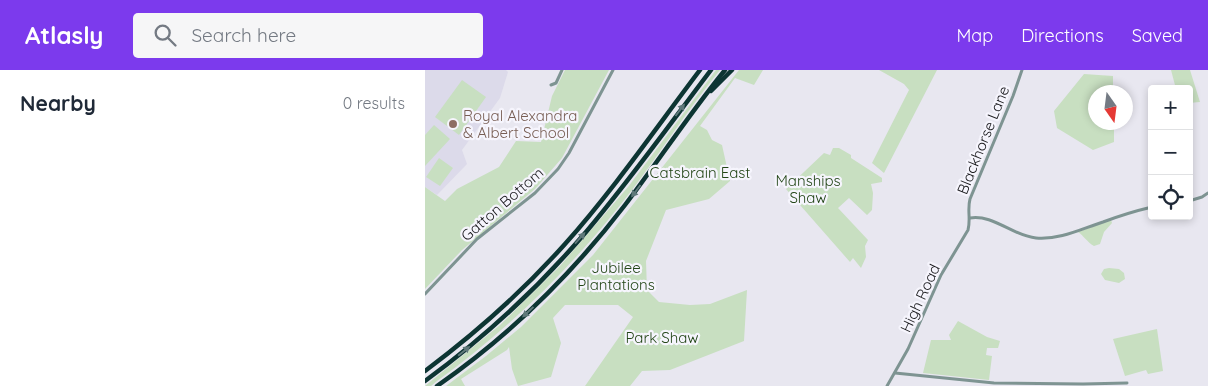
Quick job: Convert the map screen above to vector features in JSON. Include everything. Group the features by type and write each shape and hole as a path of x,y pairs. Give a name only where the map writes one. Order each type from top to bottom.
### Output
{"highway":[{"path":"425,371 497,312 565,244 596,207 700,70"},
{"path":"425,381 505,316 563,258 616,195 711,70"},
{"path":"437,386 514,326 571,269 624,206 725,70"},
{"path":"695,109 732,70"}],"street":[{"path":"551,85 556,82 562,70"},
{"name":"Gatton Bottom","path":"425,294 477,239 535,193 553,174 569,153 613,70"},
{"name":"Blackhorse Lane","path":"970,218 968,210 970,199 1022,70"},
{"path":"1193,200 1203,197 1208,193"},
{"path":"970,218 982,218 1033,238 1053,238 1148,208"},
{"name":"High Road","path":"887,386 922,321 941,275 968,230 970,218"},
{"path":"895,373 994,383 1127,383"}],"shaded area":[{"name":"Royal Alexandra & Albert School","path":"425,70 506,70 508,72 500,98 462,150 467,164 437,195 425,187"}],"green space":[{"path":"565,70 609,70 562,158 535,189 462,250 425,289 425,187 445,201 457,189 499,167 516,141 541,142 552,96"},
{"path":"716,70 720,70 611,217 542,293 465,360 431,386 425,386 500,325 560,266 628,187"},
{"path":"739,70 763,70 754,85 735,78 700,126 707,130 712,140 722,145 730,181 709,199 666,210 646,261 647,290 659,302 690,305 710,304 747,290 744,341 670,370 642,371 630,386 585,386 633,317 618,305 565,305 553,318 561,343 551,377 518,386 512,369 509,347 461,379 465,386 446,386 521,327 593,255"},
{"path":"879,70 937,70 884,173 872,163 909,90 904,84"},
{"path":"1171,70 1190,70 1200,102 1193,103 1193,85 1175,85"},
{"path":"1084,74 1113,76 1113,85 1088,85 1088,130 1114,130 1114,142 1093,150 1057,128 1054,111"},
{"path":"462,80 486,97 459,135 435,117"},
{"path":"434,125 450,139 425,166 425,135"},
{"name":"Manships Shaw","path":"833,148 839,148 851,155 851,158 882,178 882,182 871,184 873,193 872,210 867,215 849,198 838,208 868,240 865,246 866,257 861,268 853,258 850,262 786,189 824,153 830,155"},
{"path":"439,158 453,168 440,186 426,177"},
{"path":"1111,220 1112,223 1104,232 1100,244 1094,246 1078,232"},
{"path":"1104,269 1119,269 1124,273 1125,279 1119,283 1105,280 1101,274"},
{"path":"958,321 987,337 1000,341 998,348 987,348 986,355 992,356 989,380 923,373 931,340 951,340 949,335"},
{"path":"1157,329 1163,371 1148,374 1146,370 1125,376 1113,339"}],"place":[{"name":"Royal Alexandra & Albert School","path":"453,124"}],"park label":[{"name":"Catsbrain East","path":"700,172"},
{"name":"Jubilee Plantations","path":"616,276"},
{"name":"Park Shaw","path":"662,337"}]}
